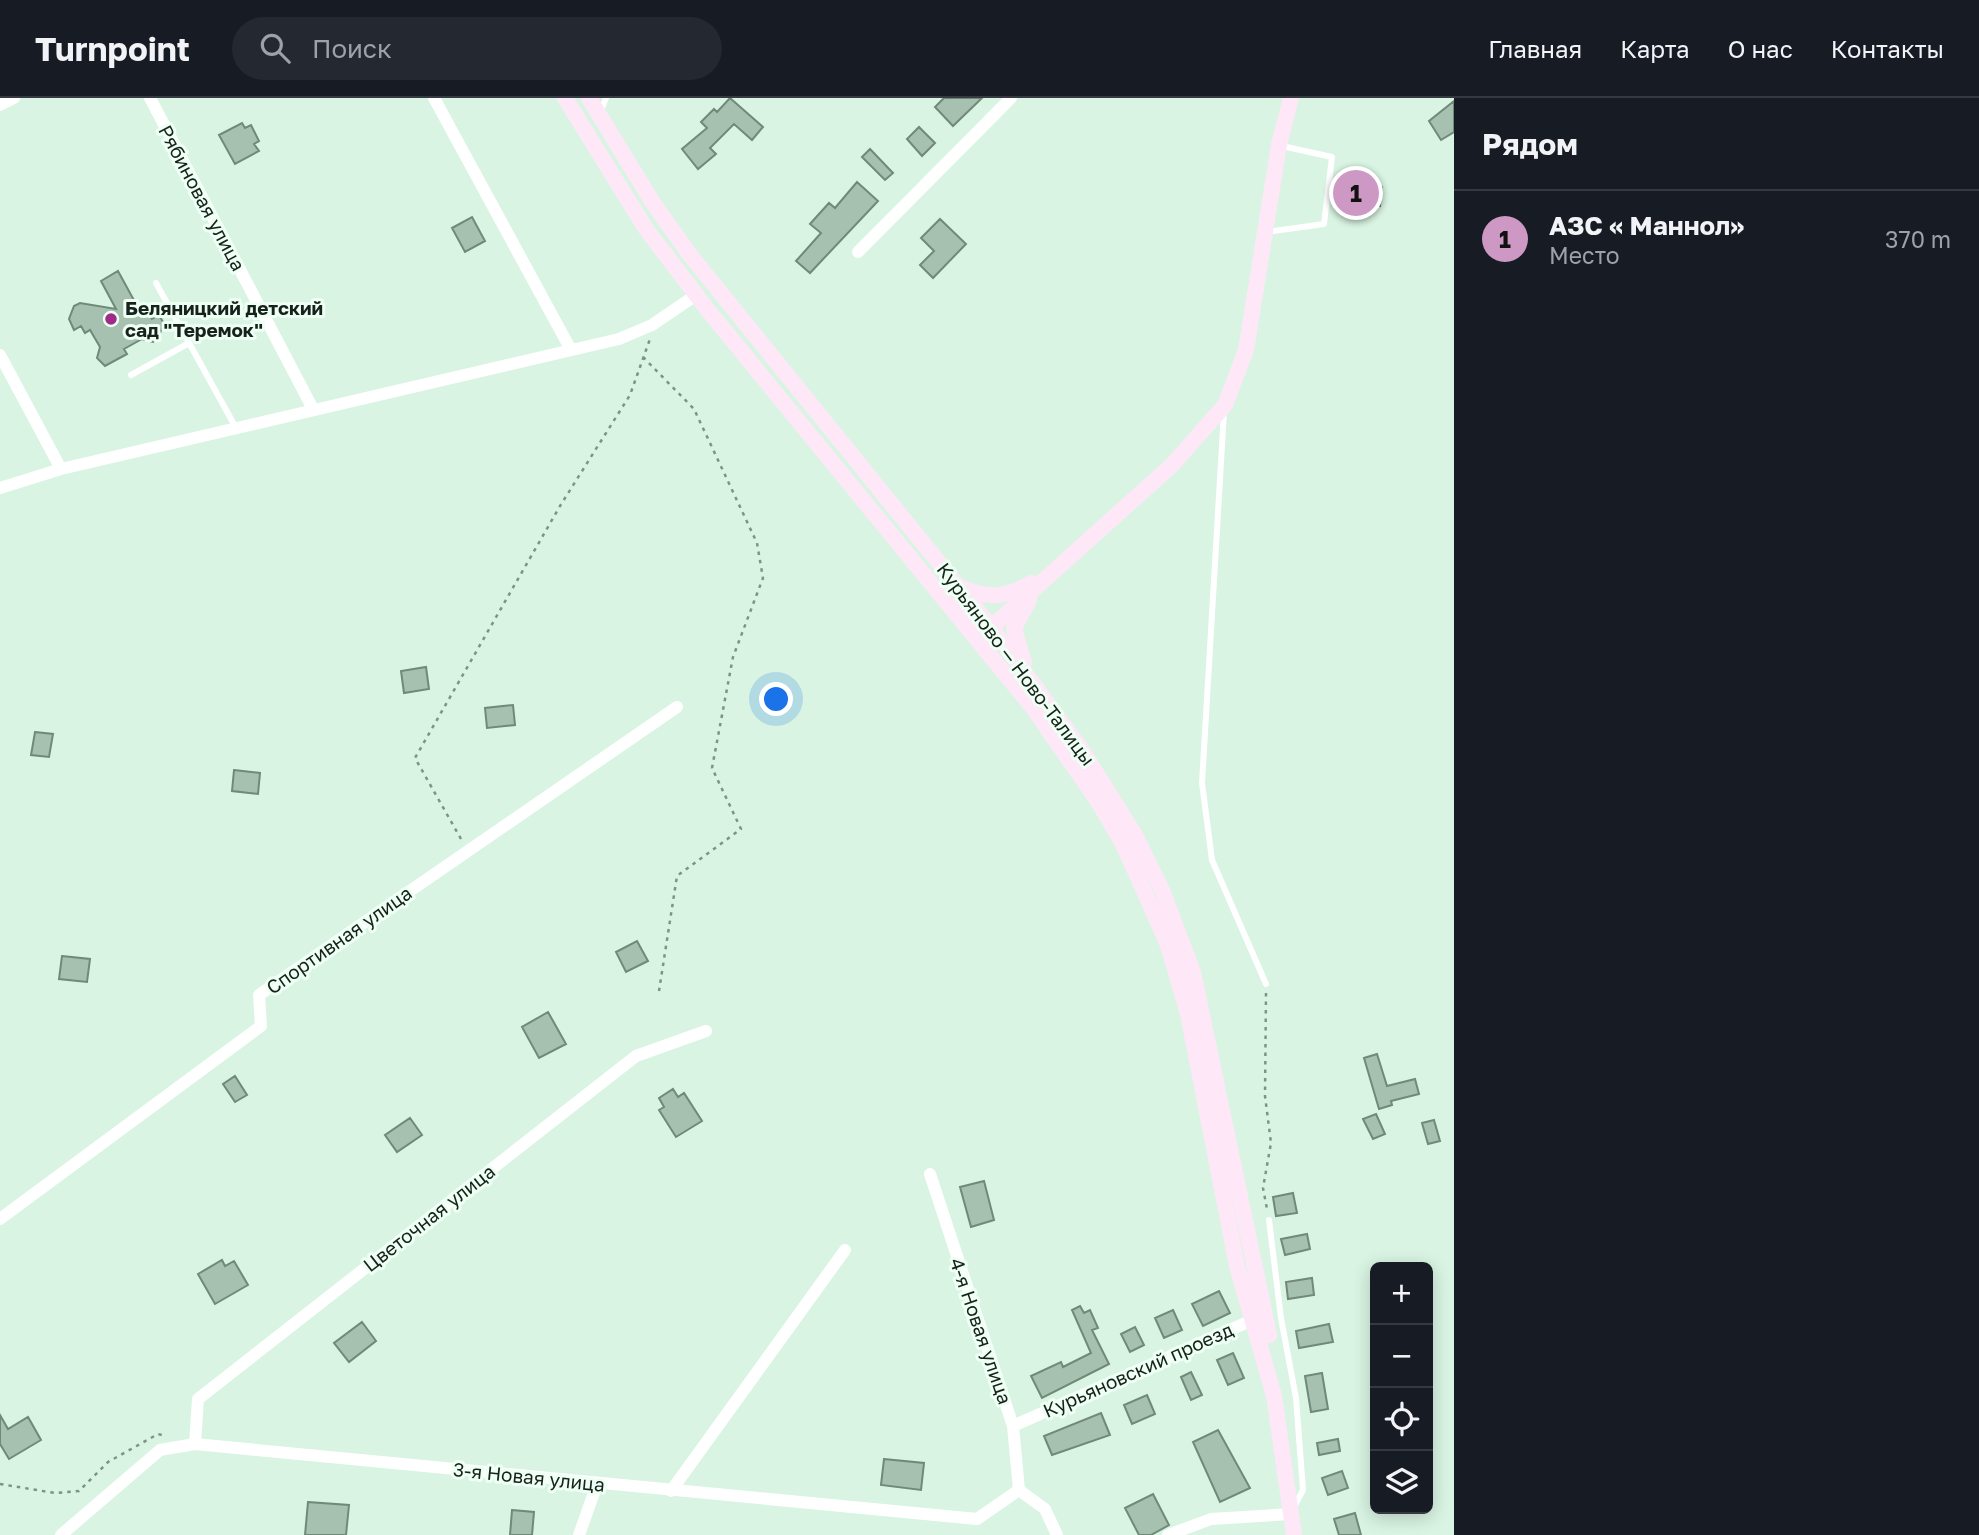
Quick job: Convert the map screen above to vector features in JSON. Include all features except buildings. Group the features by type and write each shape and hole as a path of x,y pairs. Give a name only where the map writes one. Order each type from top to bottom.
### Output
{"main road":[{"name":"Курьяново — Ново-Талицы","path":"565,98 646,229 696,296 1033,708 1097,800 1123,844 1163,933 1188,1014 1237,1266 1258,1318"},
{"name":"Курьяново — Ново-Талицы","path":"589,98 653,203 690,255 959,586 1096,771 1136,837 1182,939 1203,1011 1258,1318"},
{"path":"976,640 1172,465 1225,405 1246,350 1279,145 1291,98"},
{"path":"959,586 979,595 1002,596 1017,591 1060,565"},
{"path":"1044,699 1018,649 1014,628 1024,606 1060,565"},
{"path":"1258,1318 1284,1452 1294,1535"}],"street":[{"path":"0,105 14,98"},
{"name":"Рябиновая улица","path":"150,98 313,410"},
{"path":"434,98 571,350"},
{"path":"858,252 1011,98"},
{"path":"0,488 61,469 619,339 652,325 696,296"},
{"path":"0,355 61,469"},
{"name":"Спортивная улица","path":"0,1219 261,1026 259,995 677,707"},
{"name":"Цветочная улица","path":"195,1444 198,1399 636,1056 706,1031"},
{"name":"4-я Новая улица","path":"930,1174 1013,1426 1019,1490"},
{"path":"671,1491 845,1250"},
{"name":"Курьяновский проезд","path":"1013,1426 1258,1318"},
{"name":"3-я Новая улица","path":"61,1535 160,1450 195,1444 977,1519 1019,1490"},
{"path":"579,1535 597,1484"},
{"path":"1019,1490 1045,1509 1057,1535"},
{"path":"1168,1535 1211,1520 1290,1514"}],"lane":[{"path":"599,114 606,98"},
{"path":"1267,232 1324,224 1332,157 1279,145"},
{"path":"156,283 236,428"},
{"path":"131,375 189,343"},
{"path":"1225,405 1202,783 1212,860 1266,984"},
{"path":"1269,1220 1280,1318 1296,1398 1303,1490 1290,1514"}],"path":[{"path":"467,851 415,758 560,506 630,395 653,332"},
{"path":"643,357 694,409 757,543 763,578 733,657 712,768 741,829 677,876 659,991"},
{"path":"1266,984 1265,1096 1271,1143 1264,1188 1269,1220"},
{"path":"0,1484 55,1493 79,1491 108,1462 158,1434 171,1437"}],"place":[{"name":"АЗС « Маннол»","path":"1356,193"},
{"name":"Беляницкий детский сад \"Теремок\"","path":"111,319"}]}
